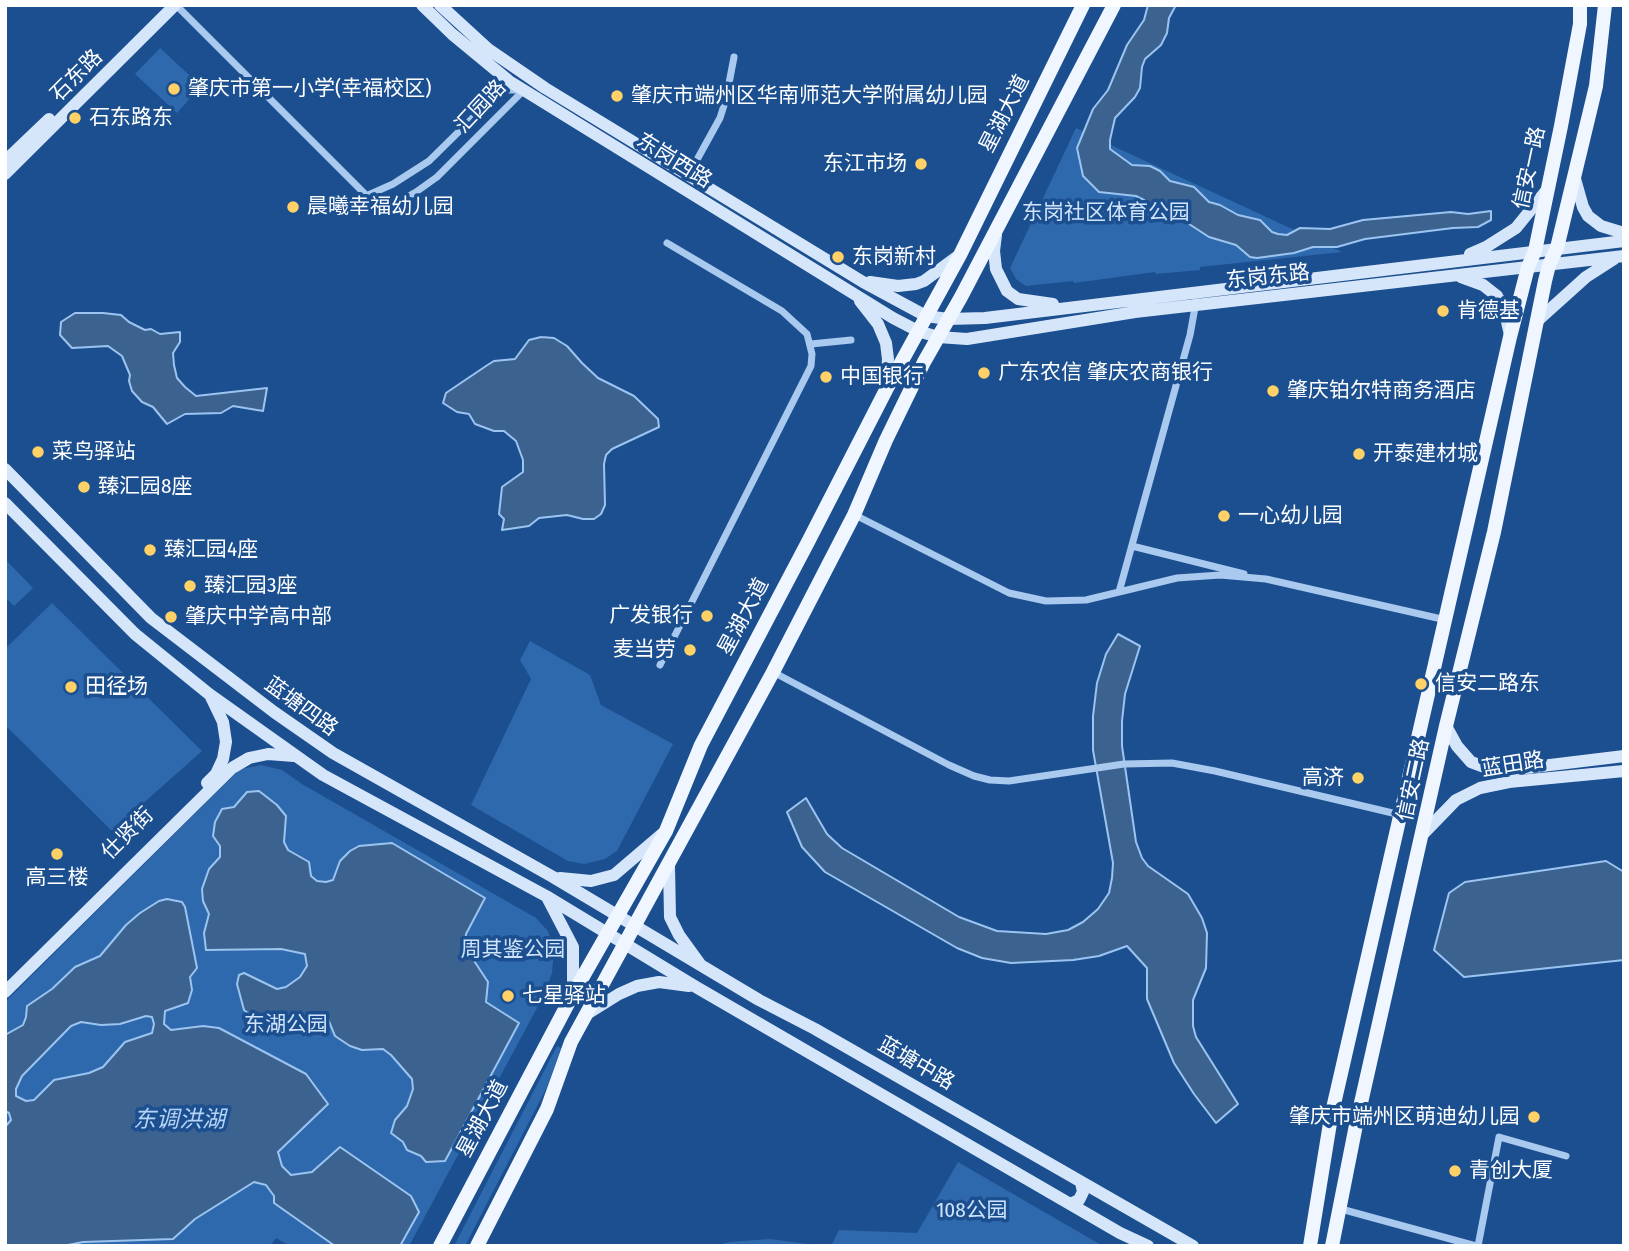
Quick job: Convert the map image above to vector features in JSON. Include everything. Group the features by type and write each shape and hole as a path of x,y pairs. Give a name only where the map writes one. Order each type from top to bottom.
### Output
{"main road":[{"name":"石东路","path":"5,162 163,5"},
{"name":"石东路","path":"5,174 175,5"},
{"name":"东岗西路","path":"422,5 479,57 524,90 918,331"},
{"name":"东岗西路","path":"439,5 488,49 516,69 863,282 926,316"},
{"name":"星湖大道","path":"440,1246 573,993 666,831 701,745 886,390 960,255 1083,5"},
{"path":"477,1246 547,1109 571,1042 773,672 854,515 886,440 938,337 1114,5"},
{"name":"信安一路","path":"1510,337 1528,267 1535,251 1580,24 1580,5"},
{"path":"1536,322 1549,265 1557,248 1596,86 1605,5"},
{"path":"1561,126 1584,132"},
{"path":"1574,177 1588,216 1601,226 1624,233"},
{"path":"1456,260 1511,232 1546,191"},
{"path":"996,230 996,269 1002,284 1012,295 1030,303 1077,307"},
{"name":"东岗东路","path":"918,331 938,337 967,339 1135,312 1196,299 1456,260 1624,241"},
{"path":"1589,245 1590,260"},
{"path":"863,282 898,286 916,284 960,255"},
{"path":"1494,256 1494,271"},
{"path":"1536,322 1586,277 1621,257"},
{"name":"东岗东路","path":"926,316 948,319 985,318 1077,307 1458,275 1621,257"},
{"path":"834,281 841,268"},
{"path":"1458,275 1483,285 1497,296 1506,315 1510,337"},
{"path":"856,295 878,324 886,343 886,390"},
{"name":"信安二路","path":"1333,1244 1356,1125 1494,533 1536,322"},
{"name":"信安二路","path":"1311,1240 1331,1117 1510,337"},
{"path":"866,428 876,430 886,440"},
{"path":"1486,449 1510,455"},
{"name":"蓝塘四路","path":"5,470 151,618 265,705 333,753 553,877 618,918"},
{"name":"蓝塘四路","path":"5,503 135,634 209,694 295,756 377,806 546,896 608,933"},
{"path":"135,634 151,618"},
{"name":"仕贤街","path":"5,981 216,774 223,759 226,742 223,722 209,694"},
{"name":"蓝田路","path":"1447,726 1457,746 1471,762 1490,769 1624,756"},
{"path":"5,992 232,768 249,758 268,754 295,756"},
{"name":"蓝田路","path":"1424,833 1456,800 1480,788 1509,782 1624,771"},
{"path":"377,806 393,805 397,795 389,785"},
{"path":"553,877 591,881 614,875 666,831"},
{"path":"669,866 670,917 679,935 702,967"},
{"path":"546,896 573,947 573,993"},
{"name":"蓝塘中路","path":"618,918 1193,1246"},
{"name":"蓝塘中路","path":"608,933 804,1050 1120,1233 1148,1246"},
{"path":"587,1014 637,986 659,982 696,987"},
{"path":"804,1050 809,1033 815,1029"},
{"path":"553,1032 571,1042"},
{"path":"1331,1117 1356,1125"},
{"path":"1070,1204 1079,1200 1083,1192 1081,1182"},
{"path":"1301,1246 1311,1240"}],"street":[{"path":"175,5 366,196"},
{"path":"688,176 720,118 734,57"},
{"name":"汇园路","path":"509,90 524,90 437,177 416,192 382,211 366,196 393,184 429,161 497,94 509,90"},
{"path":"660,665 811,366 811,344 799,325 782,311 667,243"},
{"path":"1119,592 1196,299"},
{"path":"811,344 851,340"},
{"path":"854,515 1009,593 1046,601 1086,600 1177,578 1220,575 1266,579"},
{"path":"1132,546 1447,620"},
{"path":"773,672 974,776 1009,781 1082,769 1154,762 1195,766 1401,815"},
{"path":"1341,1209 1477,1246 1499,1137 1566,1156"}],"green space":[{"path":"160,48 201,86 177,113 135,74"},
{"name":"东岗社区体育公园","path":"1076,128 1342,252 1200,267 1200,270 1155,272 1074,283 1026,286 1016,279 1010,268"},
{"path":"5,559 33,588 14,606 5,597"},
{"name":"田径场","path":"52,603 202,751 112,831 5,725 5,649"},
{"path":"530,641 590,675 601,705 673,744 617,851 605,859 584,864 568,861 471,805 531,679 520,660"},
{"name":"东湖公园","path":"261,765 282,770 536,918 548,931 554,949 552,973 544,995 409,1246 290,1246 276,1238 270,1246 5,1246 5,1002 240,769"},
{"path":"557,1046 561,1048 547,1087 465,1246 454,1246"},
{"name":"108公园","path":"958,1162 1103,1246 715,1246 729,1242 770,1239 816,1245 832,1244 839,1230 917,1233"}],"water":[{"path":"1148,5 1176,5 1161,45 1145,59 1140,88 1115,118 1110,149 1132,165 1150,166 1170,181 1194,187 1209,202 1238,215 1260,220 1272,232 1278,234 1287,235 1300,228 1330,229 1363,220 1451,212 1468,214 1491,211 1491,220 1478,227 1365,239 1337,247 1313,247 1294,253 1257,258 1250,257 1236,245 1209,237 1186,222 1162,218 1144,200 1136,196 1099,192 1083,176 1077,148 1093,109 1108,90 1127,45 1144,20"},
{"path":"75,313 121,315 145,330 151,329 160,334 180,332 180,342 173,353 174,365 177,378 185,387 196,396 267,388 263,411 233,406 221,413 185,414 167,424 153,407 142,402 132,391 130,375 122,356 108,346 72,348 60,335 61,322"},
{"path":"554,338 567,346 598,378 634,396 658,419 659,427 612,449 606,455 605,505 601,514 594,519 567,515 539,518 529,526 502,530 504,519 499,514 502,487 523,472 523,460 516,441 504,431 494,431 475,424 469,414 457,412 443,403 446,393 486,366 494,361 515,359 529,340"},
{"path":"1118,634 1140,646 1125,694 1122,721 1122,746 1136,842 1148,866 1188,894 1207,933 1206,968 1193,1000 1193,1026 1196,1037 1238,1104 1216,1123 1174,1063 1147,999 1147,968 1127,946 1099,956 1073,960 1011,963 982,958 957,948 825,872 802,847 787,812 806,798 827,834 842,848 959,917 997,931 1046,934 1068,930 1083,922 1098,909 1109,893 1112,878 1113,863 1093,750 1093,716 1097,683 1106,654"},
{"path":"259,791 286,816 284,842 288,850 309,862 311,876 317,881 333,880 340,861 359,846 392,843 485,898 466,934 465,947 488,982 486,1002 519,1023 445,1161 426,1162 421,1156 407,1150 403,1142 391,1133 395,1120 407,1106 413,1089 412,1079 391,1055 383,1049 362,1050 350,1046 335,1036 328,1019 323,1019 303,1032 294,1033 253,1017 244,1010 237,984 239,975 244,973 277,989 286,987 300,977 307,966 305,954 281,949 206,950 204,933 209,914 203,901 202,889 209,869 220,857 220,846 213,836 215,822 222,809 234,807 247,792"},
{"path":"1606,861 1624,872 1624,960 1464,977 1434,950 1449,893 1465,882"},
{"name":"东调洪湖","path":"167,899 182,902 185,907 197,968 190,977 192,990 188,1003 165,1011 164,1024 171,1030 203,1026 219,1028 306,1074 328,1104 278,1152 282,1166 291,1175 312,1172 340,1147 411,1196 419,1212 400,1246 335,1246 274,1203 274,1196 266,1185 254,1182 195,1219 173,1239 83,1242 63,1246 5,1246 5,1127 11,1120 9,1113 5,1111 5,1035 23,1025 27,1006 52,989 75,967 100,956 126,925 159,901","holes":["146,1016 152,1017 152,1033 125,1042 103,1067 89,1073 54,1080 34,1100 26,1101 16,1096 22,1076 71,1026 81,1022 120,1024"]}],"place":[{"name":"肇庆市第一小学(幸福校区)","path":"174,89"},
{"name":"肇庆市端州区华南师范大学附属幼儿园","path":"617,96"},
{"name":"石东路东","path":"75,118"},
{"name":"东江市场","path":"921,164"},
{"name":"晨曦幸福幼儿园","path":"293,207"},
{"name":"东岗新村","path":"838,257"},
{"name":"肯德基","path":"1443,311"},
{"name":"广东农信 肇庆农商银行","path":"984,373"},
{"name":"中国银行","path":"826,377"},
{"name":"肇庆铂尔特商务酒店","path":"1273,391"},
{"name":"菜鸟驿站","path":"38,452"},
{"name":"开泰建材城","path":"1359,454"},
{"name":"臻汇园8座","path":"84,487"},
{"name":"一心幼儿园","path":"1224,516"},
{"name":"臻汇园4座","path":"150,550"},
{"name":"臻汇园3座","path":"190,586"},
{"name":"广发银行","path":"707,616"},
{"name":"肇庆中学高中部","path":"171,617"},
{"name":"麦当劳","path":"690,650"},
{"name":"信安二路东","path":"1421,684"},
{"name":"田径场","path":"71,687"},
{"name":"高济","path":"1358,778"},
{"name":"高三楼","path":"57,854"},
{"name":"七星驿站","path":"508,996"},
{"name":"肇庆市端州区萌迪幼儿园","path":"1534,1117"},
{"name":"青创大厦","path":"1455,1171"}],"park label":[{"name":"周其鉴公园","path":"513,950"}]}
